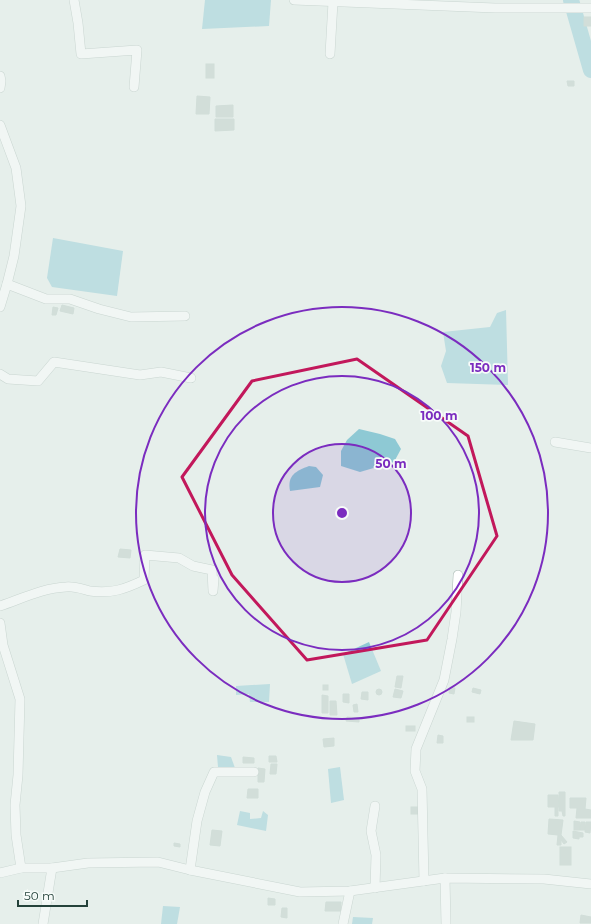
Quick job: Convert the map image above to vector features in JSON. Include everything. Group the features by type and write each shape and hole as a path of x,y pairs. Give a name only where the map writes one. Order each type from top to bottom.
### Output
{"street":[{"path":"74,0 81,54 137,50 134,87"},
{"path":"294,0 495,8 591,8"},
{"path":"330,54 333,2"},
{"path":"0,76 0,88"},
{"path":"0,125 16,168 21,206 14,256 0,307"},
{"path":"7,284 46,299 70,299 99,310 131,316 185,316"},
{"path":"0,374 8,379 38,381 54,362 140,375 161,372 191,378"},
{"path":"555,442 591,448"},
{"path":"0,606 44,590 67,586 92,591 111,592 130,587 144,580 145,555 179,558 193,566 212,570 213,591 214,579"},
{"path":"424,881 422,789 415,770 416,749 444,680 456,612 458,575"},
{"path":"0,623 3,645 20,699 18,775 15,805 16,835 21,868"},
{"path":"190,870 197,821 205,792 214,772 254,772"},
{"path":"374,888 376,855 371,831 375,806"},
{"path":"0,873 21,868 52,868 88,863 158,862 190,870 300,892 350,891 445,878 544,879 591,884"},
{"path":"43,924 52,868"},
{"path":"445,878 446,924"},
{"path":"343,924 350,891"}],"highlighted area":[{"path":"357,359 468,436 497,536 427,640 307,660 232,575 182,477 252,381"}],"water":[{"path":"205,0 271,0 269,26 202,29"},
{"path":"53,238 123,251 117,296 52,287 47,278"},
{"path":"506,310 508,385 447,383 441,366 446,351 443,332 490,327 497,313"},
{"path":"359,429 395,439 401,449 394,462 360,472 341,466 341,451 347,440"},
{"path":"309,466 316,467 323,475 320,487 290,491 289,486 291,477 296,472"},
{"path":"369,642 381,671 352,684 343,654"},
{"path":"270,684 269,702 250,702 249,694 236,695 236,686"},
{"path":"217,755 231,757 235,768 218,767"},
{"path":"340,767 344,800 331,803 328,769"},
{"path":"240,811 250,813 250,819 261,818 263,811 268,815 266,831 237,825"},
{"path":"163,906 180,907 177,924 161,924"},
{"path":"353,917 373,918 372,924 352,924"}],"building":[{"path":"584,17 591,17 591,26 584,26"},
{"path":"206,64 214,64 214,78 206,78"},
{"path":"567,81 574,81 574,86 568,86"},
{"path":"197,96 210,97 209,114 196,114"},
{"path":"233,105 233,117 216,117 216,106"},
{"path":"215,119 234,119 234,130 215,131"},
{"path":"62,305 74,308 73,314 60,311"},
{"path":"53,307 58,308 56,315 52,315"},
{"path":"120,549 131,550 130,558 118,557"},
{"path":"397,676 403,676 401,688 395,687"},
{"path":"323,685 328,685 328,690 323,690"},
{"path":"450,687 455,688 454,694 449,693"},
{"path":"473,688 481,690 480,694 472,692"},
{"path":"379,689 382,692 379,695 376,692"},
{"path":"395,689 403,691 401,698 393,697"},
{"path":"362,692 368,692 368,700 361,699"},
{"path":"343,694 349,694 349,703 343,702"},
{"path":"322,695 328,696 328,713 322,713"},
{"path":"330,701 336,701 337,715 330,715"},
{"path":"357,704 358,712 354,712 353,705"},
{"path":"347,717 359,718 359,722 346,721"},
{"path":"467,717 474,717 474,722 467,722"},
{"path":"514,721 535,724 533,740 511,740"},
{"path":"406,726 415,726 415,731 406,731"},
{"path":"438,735 443,736 443,743 437,743"},
{"path":"334,738 334,746 324,747 323,739"},
{"path":"269,756 276,756 277,762 269,762"},
{"path":"243,757 254,758 254,763 243,763"},
{"path":"271,764 277,764 276,774 270,774"},
{"path":"258,768 265,769 264,782 258,782"},
{"path":"248,789 258,789 258,798 247,798"},
{"path":"559,792 565,792 565,816 563,816 562,811 559,811"},
{"path":"548,795 558,795 558,816 555,816 555,807 548,807"},
{"path":"570,798 586,798 585,809 591,810 591,818 576,818 577,808 570,808"},
{"path":"411,807 419,807 419,814 411,814"},
{"path":"549,819 563,820 561,835 567,842 564,844 561,840 561,845 557,845 558,835 548,834"},
{"path":"574,821 580,822 580,830 574,830"},
{"path":"581,822 585,822 585,830 580,830"},
{"path":"586,822 591,822 590,833 585,832"},
{"path":"212,830 222,831 220,846 210,845"},
{"path":"573,831 583,833 583,837 579,837 579,839 573,838"},
{"path":"174,843 180,844 180,847 174,846"},
{"path":"560,847 571,847 571,865 560,865"},
{"path":"268,898 275,899 275,905 268,905"},
{"path":"326,902 341,902 341,911 325,911"},
{"path":"282,908 287,908 287,918 281,917"},
{"path":"581,915 591,917 591,923 580,923"}],"waterway":[{"path":"571,0 591,70"}]}
